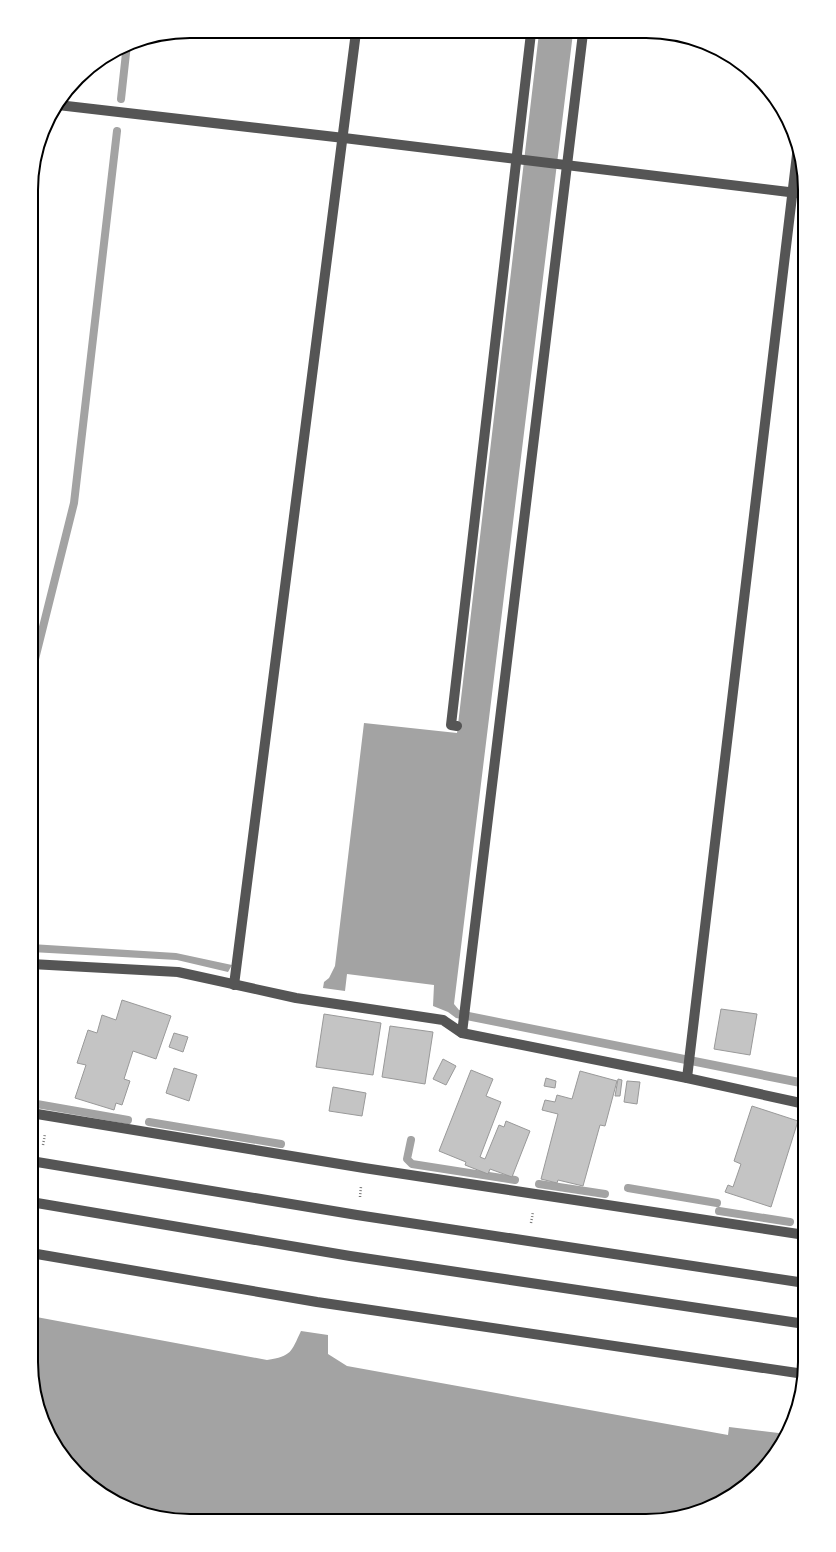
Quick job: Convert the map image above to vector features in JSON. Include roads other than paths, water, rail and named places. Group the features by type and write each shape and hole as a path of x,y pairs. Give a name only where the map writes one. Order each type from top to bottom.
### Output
{"street":[{"path":"234,985 344,138 355,38"},
{"path":"456,726 451,725 519,160 531,38"},
{"path":"463,1028 565,165 582,38"},
{"path":"64,106 798,193"},
{"path":"688,1074 796,164"},
{"path":"38,964 178,972 296,998 443,1020 463,1028 688,1074 798,1102"},
{"path":"38,1114 364,1168 798,1233"},
{"path":"38,1162 798,1283"},
{"path":"38,1203 350,1256 798,1323"},
{"path":"38,1254 317,1302 798,1373"}],"waterway":[{"path":"121,99 126,53"},
{"path":"38,647 74,503 117,131"},
{"path":"38,1104 128,1120"},
{"path":"149,1122 281,1144"},
{"path":"411,1140 407,1159 412,1164 515,1180"},
{"path":"539,1184 605,1194"},
{"path":"628,1188 717,1203"},
{"path":"719,1211 790,1222"}]}
